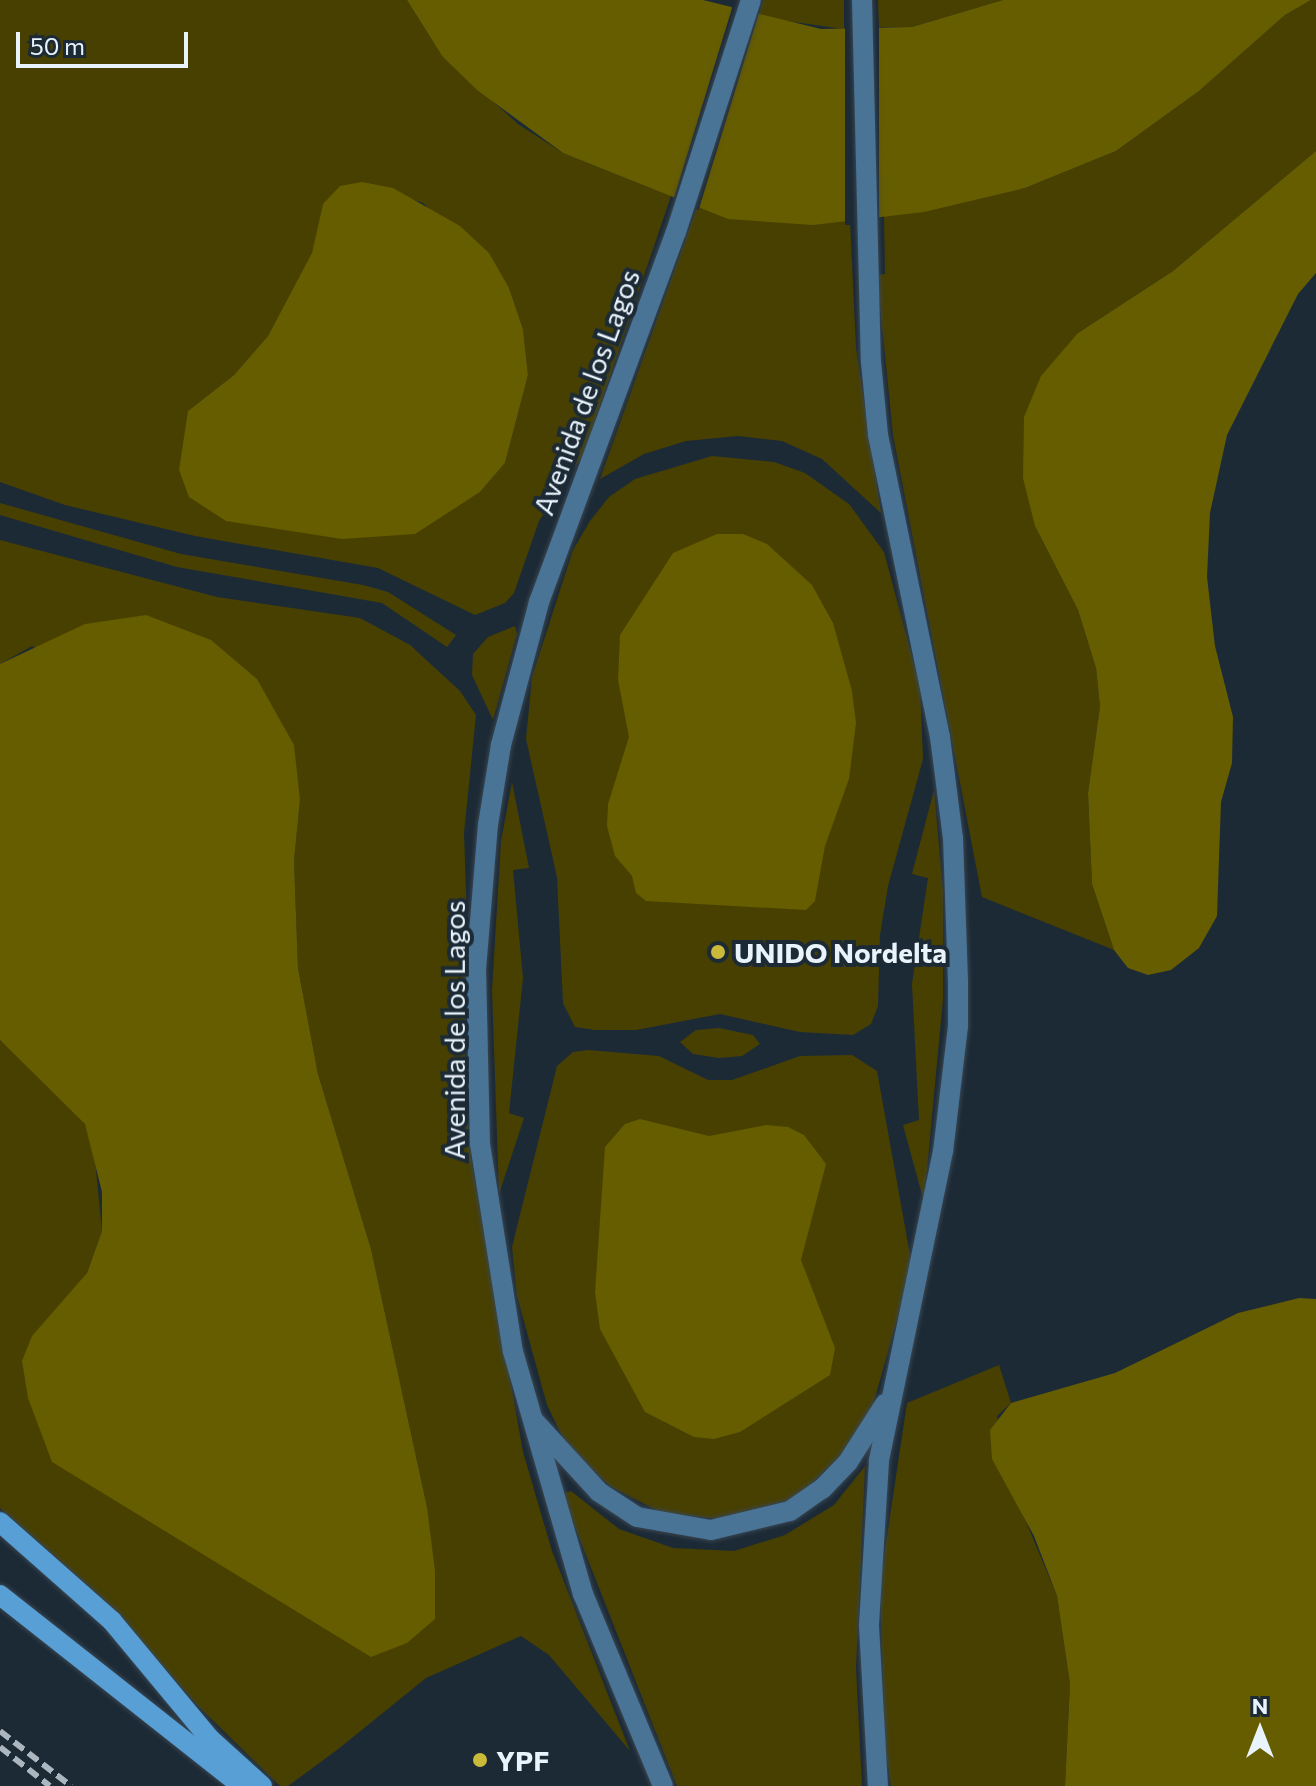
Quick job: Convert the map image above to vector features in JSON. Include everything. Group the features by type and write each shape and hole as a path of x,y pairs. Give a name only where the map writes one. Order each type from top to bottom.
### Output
{"main road":[{"path":"2,1524 112,1621 210,1739 262,1786"},
{"path":"0,1595 242,1786"}],"street":[{"name":"Avenida de los Lagos","path":"663,1786 583,1594 529,1415 494,1246 480,1144 476,970 488,825 501,745 539,602 676,232 751,0"},
{"path":"862,0 868,275 878,435 940,737 957,893 954,1068 943,1151 879,1461 869,1626 878,1786"},
{"path":"529,1415 570,1465 624,1509 668,1525 711,1530 790,1511 822,1489 848,1462 893,1389"}],"shaded area":[{"path":"0,0 407,0 442,56 518,124 563,153 671,196 584,453 539,521 514,593 505,603 475,615 378,568 195,536 65,505 0,482","holes":["362,182 423,203 509,288 523,329 528,375 505,463 480,492 415,533 188,411 234,375 268,336 313,253 323,204"]},
{"path":"407,0 703,0 821,29 912,27 1003,0 1311,0 1285,15 1199,91 1116,151 1025,188 924,212 813,225 728,219 563,153 477,90 442,56"},
{"path":"763,0 844,0 844,29 758,17"},
{"path":"878,0 1003,0 912,27 879,27"},
{"path":"1316,0 1316,151 1173,271 1078,333 1035,526 1078,610 1096,668 1100,706 1088,793 1092,884 1114,950 982,897 893,435 877,275 885,274 884,216 1025,188 1116,151 1199,91 1285,15"},
{"path":"1316,151 1316,273 1298,294 1227,435 1210,513 1207,577 1215,646 1233,717 1232,763 1221,802 1217,916 1199,948 1171,970 1148,975 1128,968 1114,950 1092,884 1088,793 1100,706 1096,668 1078,610 1035,526 1023,478 1024,417 1041,376 1078,333 1173,271"},
{"path":"362,182 393,188 460,226 489,253 509,288 523,329 528,375 505,463 480,492 415,534 342,539 226,521 189,497 179,470 188,411 234,375 268,336 312,253 323,204 340,186"},
{"path":"697,207 850,220 856,348 881,513 822,459 782,441 738,436 686,441 644,454 600,479"},
{"path":"712,456 774,462 805,473 849,504 884,552 920,687 923,759 888,886 880,935 878,1006 871,1024 853,1035 800,1032 720,1014 636,1030 595,1030 575,1027 563,1003 557,877 526,739 532,677 573,550 609,497 635,479"},
{"path":"0,503 181,554 388,592 456,635 447,647 382,603 177,567 0,515"},
{"path":"717,534 743,534 767,544 812,585 833,623 852,691 856,723 849,779 825,846 815,901 806,910 646,901 636,893 632,876 615,856 607,826 608,804 629,737 618,680 620,635 673,553"},
{"path":"0,540 217,597 360,618 410,645 460,691 476,715 464,833 468,952 464,1087 473,1170 523,1452 552,1551 630,1751 549,1655 521,1636 426,1678 337,1750 288,1786 280,1786 198,1706 103,1599 0,1508 0,1040 65,1100 85,1124 94,1150 102,1231 87,1273 63,1304 427,1507 371,1249 318,1074 298,968 294,861 300,800 32,646 0,664"},
{"path":"146,615 211,640 257,679 294,745 300,800 294,861 298,968 318,1074 371,1249 427,1507 435,1571 435,1619 407,1643 371,1657 52,1462 28,1398 22,1361 32,1336 87,1273 102,1231 102,1192 85,1124 0,1040 0,664 85,624"},
{"path":"515,626 517,634 493,720 472,675 473,654 488,637"},
{"path":"512,782 529,868 513,870 523,978 509,1113 524,1118 499,1194 492,990 501,841"},
{"path":"934,790 943,891 943,999 924,1202 903,1125 919,1120 912,984 928,878 912,874"},
{"path":"719,1028 753,1035 760,1044 742,1056 719,1058 693,1054 680,1042 696,1030"},
{"path":"588,1050 659,1056 708,1080 732,1080 800,1056 852,1055 877,1071 912,1266 873,1405 853,1444 796,1498 718,1519 660,1512 610,1486 586,1464 562,1436 547,1405 517,1296 512,1247 557,1066 573,1052"},
{"path":"640,1119 709,1136 766,1125 788,1127 804,1135 826,1164 801,1260 835,1348 830,1375 740,1432 714,1439 694,1437 645,1412 600,1329 595,1292 605,1147 625,1124"},
{"path":"1299,1298 1316,1299 1316,1786 1065,1786 1070,1684 1057,1596 1034,1536 992,1459 990,1430 1011,1403 1115,1373 1238,1313"},
{"path":"999,1365 1011,1403 997,1416 1019,1505 1057,1596 1070,1684 1065,1786 891,1786 885,1748 880,1583 907,1403"},
{"path":"865,1466 856,1668 862,1786 677,1786 562,1494 571,1491 619,1529 673,1548 734,1551 785,1535 834,1505"}],"pier":[{"path":"733,5 759,13 699,210 673,202"},
{"path":"845,24 879,24 879,225 845,225"}],"railway":[{"path":"0,1731 71,1786"},
{"path":"0,1747 50,1786"}],"place":[{"name":"UNIDO Nordelta","path":"718,952"},
{"name":"YPF","path":"480,1760"}]}
